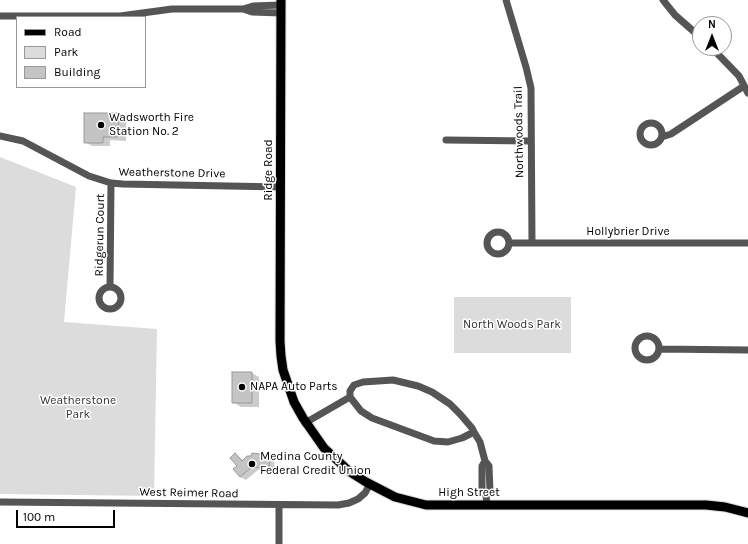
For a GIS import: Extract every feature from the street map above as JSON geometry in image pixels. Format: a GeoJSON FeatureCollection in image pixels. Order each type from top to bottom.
{"type":"FeatureCollection","features":[{"type":"Feature","properties":{"kind":"main road","name":"Ridge Road"},"geometry":{"type":"LineString","coordinates":[[280,341],[281,6]]}},
{"type":"Feature","properties":{"kind":"main road","name":"High Street"},"geometry":{"type":"LineString","coordinates":[[280,341],[285,376],[294,402],[305,423],[336,461],[350,472],[395,497],[419,504],[706,506],[725,507],[748,513]]}},
{"type":"Feature","properties":{"kind":"street","name":"Northwoods Trail"},"geometry":{"type":"LineString","coordinates":[[506,0],[531,88],[532,243]]}},
{"type":"Feature","properties":{"kind":"street"},"geometry":{"type":"LineString","coordinates":[[663,0],[675,15],[692,30]]}},
{"type":"Feature","properties":{"kind":"street"},"geometry":{"type":"LineString","coordinates":[[0,16],[120,16],[172,9],[243,9],[252,12],[281,6]]}},
{"type":"Feature","properties":{"kind":"street"},"geometry":{"type":"LineString","coordinates":[[720,56],[732,68],[748,93]]}},
{"type":"Feature","properties":{"kind":"street"},"geometry":{"type":"LineString","coordinates":[[662,137],[671,134],[744,86]]}},
{"type":"Feature","properties":{"kind":"street","name":"Weatherstone Drive"},"geometry":{"type":"LineString","coordinates":[[0,136],[23,141],[89,176],[111,183],[281,187]]}},
{"type":"Feature","properties":{"kind":"street"},"geometry":{"type":"LineString","coordinates":[[446,140],[531,141]]}},
{"type":"Feature","properties":{"kind":"street","name":"Ridgerun Court"},"geometry":{"type":"LineString","coordinates":[[110,286],[111,183]]}},
{"type":"Feature","properties":{"kind":"street","name":"Hollybrier Drive"},"geometry":{"type":"LineString","coordinates":[[509,243],[748,243]]}},
{"type":"Feature","properties":{"kind":"street"},"geometry":{"type":"LineString","coordinates":[[659,349],[748,350]]}},
{"type":"Feature","properties":{"kind":"street"},"geometry":{"type":"LineString","coordinates":[[474,432],[462,438],[448,442],[434,441],[372,418],[361,410],[350,397],[350,391],[354,385],[363,382],[393,380],[418,386],[432,392],[450,404],[474,432],[480,442],[485,461],[489,466],[490,492],[486,495],[487,505]]}},
{"type":"Feature","properties":{"kind":"street"},"geometry":{"type":"LineString","coordinates":[[305,423],[350,397]]}},
{"type":"Feature","properties":{"kind":"street","name":"West Reimer Road"},"geometry":{"type":"LineString","coordinates":[[0,502],[316,506],[349,503],[358,499],[370,484]]}},
{"type":"Feature","properties":{"kind":"street"},"geometry":{"type":"LineString","coordinates":[[279,505],[279,544]]}},
{"type":"Feature","properties":{"kind":"green space","name":"Weatherstone Park"},"geometry":{"type":"Polygon","coordinates":[[[0,157],[76,187],[64,322],[157,329],[154,496],[0,494],[0,157]]]}},
{"type":"Feature","properties":{"kind":"green space","name":"North Woods Park"},"geometry":{"type":"Polygon","coordinates":[[[454,297],[571,297],[571,353],[454,353],[454,297]]]}},
{"type":"Feature","properties":{"kind":"building","name":"Wadsworth Fire Station No. 2"},"geometry":{"type":"Polygon","coordinates":[[[84,113],[119,113],[118,137],[103,137],[103,143],[84,143],[84,113]]]}},
{"type":"Feature","properties":{"kind":"building","name":"NAPA Auto Parts"},"geometry":{"type":"Polygon","coordinates":[[[232,372],[252,372],[252,403],[232,403],[232,372]]]}},
{"type":"Feature","properties":{"kind":"building","name":"Medina County Federal Credit Union"},"geometry":{"type":"Polygon","coordinates":[[[235,453],[242,461],[247,456],[251,456],[252,453],[269,455],[269,468],[252,467],[240,477],[233,469],[237,466],[230,458],[235,453]]]}},
{"type":"Feature","properties":{"kind":"place","name":"Wadsworth Fire Station No. 2"},"geometry":{"type":"Point","coordinates":[101,125]}},
{"type":"Feature","properties":{"kind":"place","name":"NAPA Auto Parts"},"geometry":{"type":"Point","coordinates":[242,387]}},
{"type":"Feature","properties":{"kind":"place","name":"Medina County Federal Credit Union"},"geometry":{"type":"Point","coordinates":[252,464]}}]}
